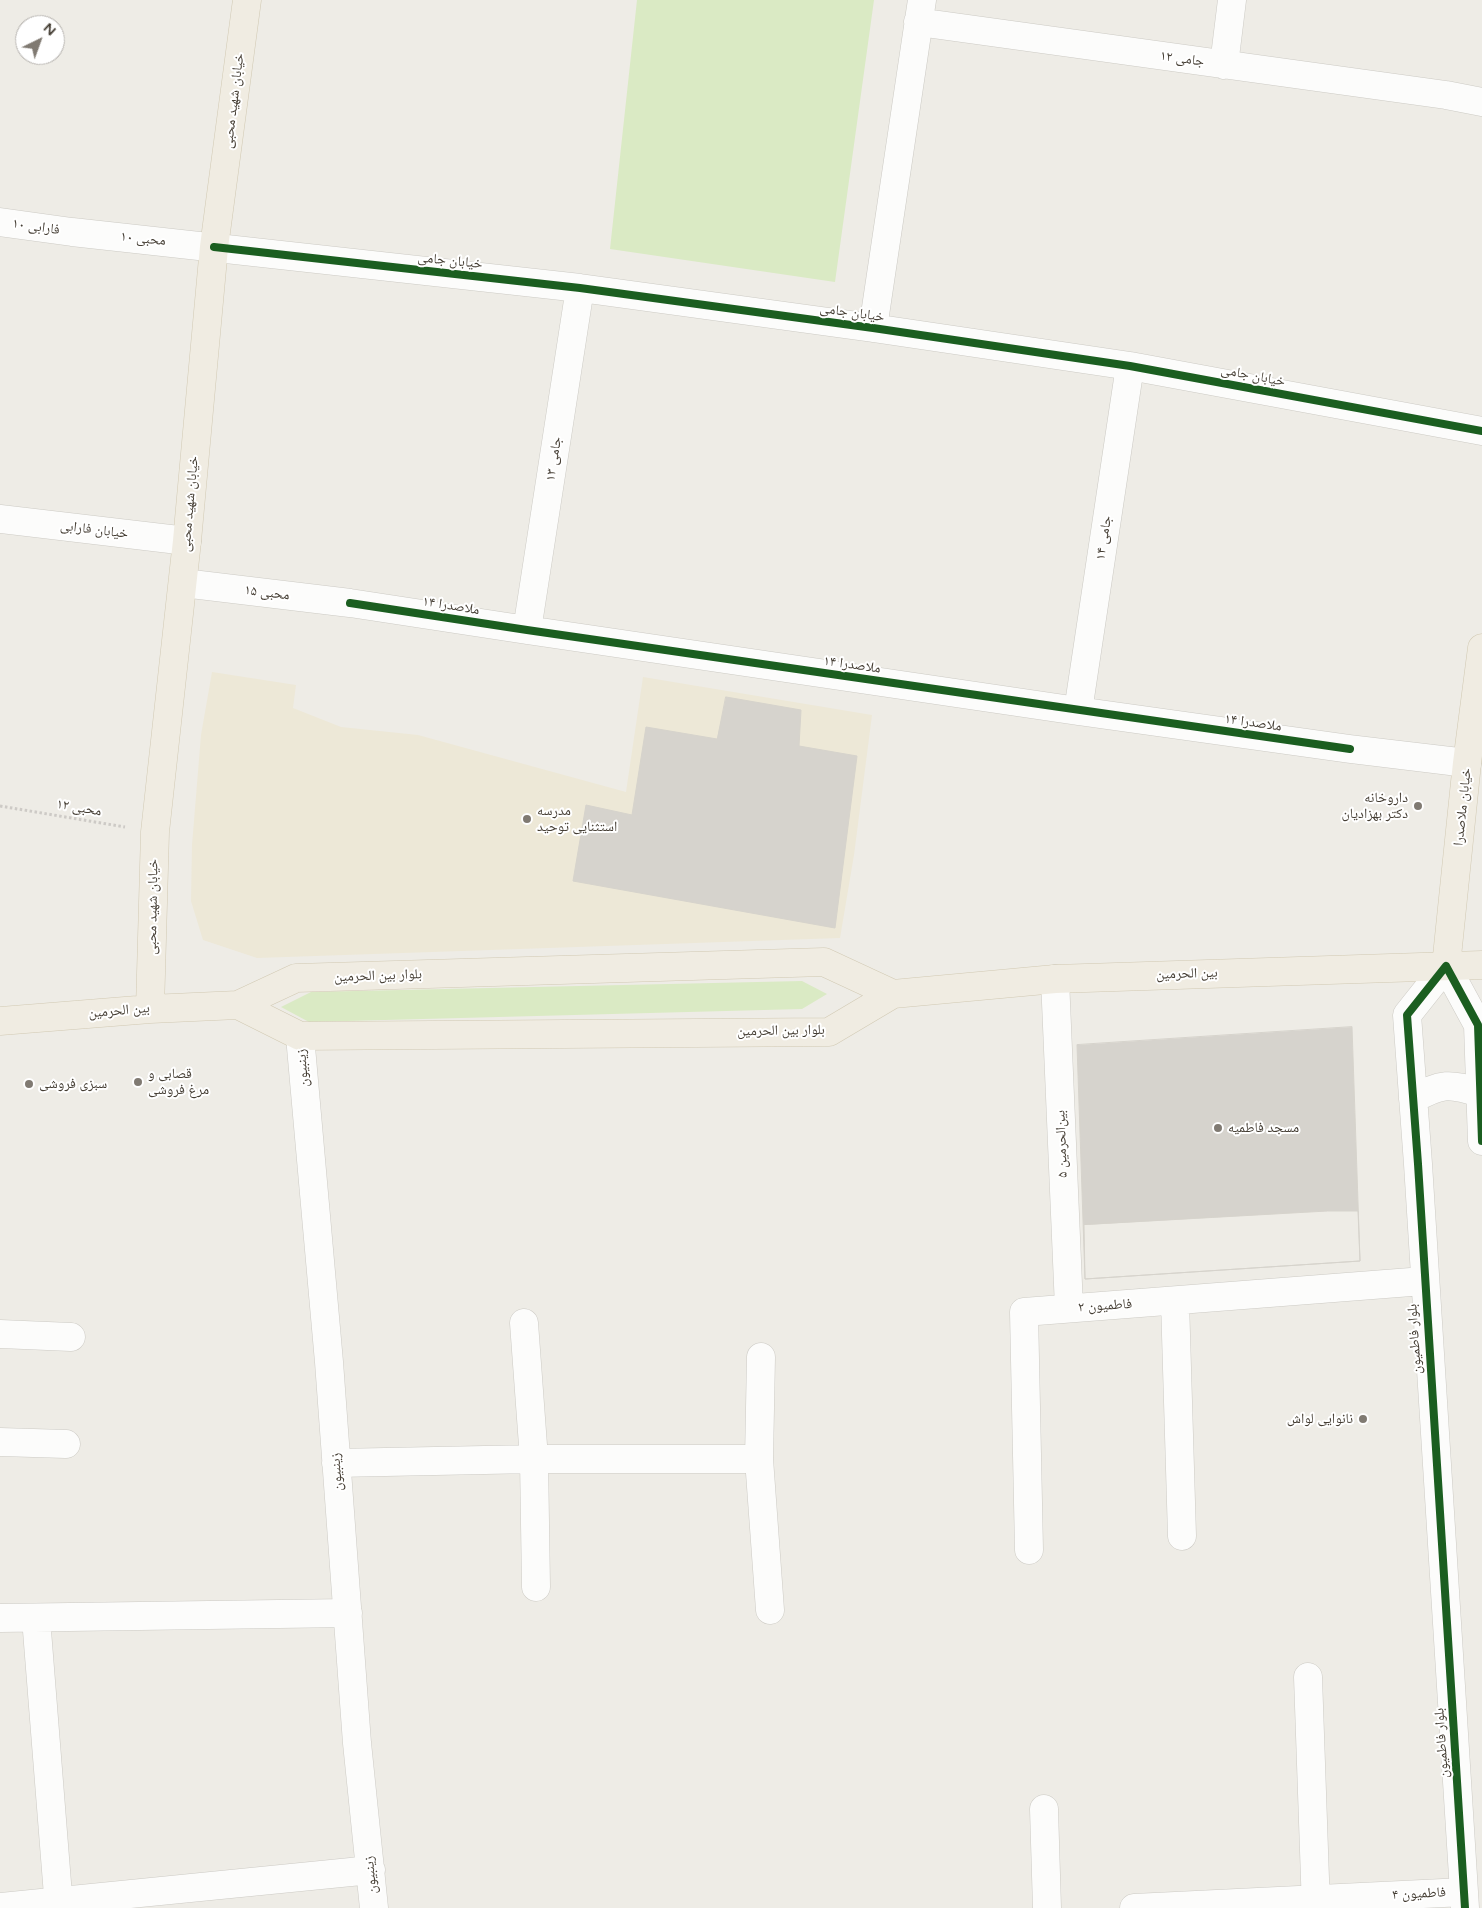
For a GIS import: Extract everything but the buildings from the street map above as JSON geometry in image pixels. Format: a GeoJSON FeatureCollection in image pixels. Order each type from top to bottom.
{"type":"FeatureCollection","features":[{"type":"Feature","properties":{"kind":"main road","name":"خیابان شهید محبی"},"geometry":{"type":"LineString","coordinates":[[150,1009],[155,832],[183,583],[214,247],[247,0]]}},
{"type":"Feature","properties":{"kind":"main road","name":"خیابان ملاصدرا"},"geometry":{"type":"LineString","coordinates":[[1446,966],[1467,763],[1482,648]]}},
{"type":"Feature","properties":{"kind":"main road","name":"بلوار بین الحرمین"},"geometry":{"type":"LineString","coordinates":[[238,1005],[296,978],[824,962],[893,994]]}},
{"type":"Feature","properties":{"kind":"main road","name":"بین الحرمین"},"geometry":{"type":"LineString","coordinates":[[893,994],[1055,979],[1482,965]]}},
{"type":"Feature","properties":{"kind":"main road","name":"بلوار بین الحرمین"},"geometry":{"type":"LineString","coordinates":[[238,1005],[300,1036],[829,1032],[893,994]]}},
{"type":"Feature","properties":{"kind":"main road","name":"بین الحرمین"},"geometry":{"type":"LineString","coordinates":[[0,1021],[150,1009],[238,1005]]}},
{"type":"Feature","properties":{"kind":"street"},"geometry":{"type":"LineString","coordinates":[[1224,65],[1232,0]]}},
{"type":"Feature","properties":{"kind":"street","name":"خیابان جامی"},"geometry":{"type":"LineString","coordinates":[[872,328],[920,11]]}},
{"type":"Feature","properties":{"kind":"street","name":"جامی ۱۲"},"geometry":{"type":"LineString","coordinates":[[920,11],[1224,65],[1446,95],[1482,102]]}},
{"type":"Feature","properties":{"kind":"street","name":"فارابی ۱۰"},"geometry":{"type":"LineString","coordinates":[[0,222],[72,232]]}},
{"type":"Feature","properties":{"kind":"street","name":"محبی ۱۰"},"geometry":{"type":"LineString","coordinates":[[72,232],[214,247]]}},
{"type":"Feature","properties":{"kind":"street","name":"خیابان جامی"},"geometry":{"type":"LineString","coordinates":[[214,247],[580,288],[872,328],[1130,366],[1482,431]]}},
{"type":"Feature","properties":{"kind":"street","name":"جامی ۱۳"},"geometry":{"type":"LineString","coordinates":[[527,630],[580,288]]}},
{"type":"Feature","properties":{"kind":"street","name":"جامی ۱۴"},"geometry":{"type":"LineString","coordinates":[[1078,711],[1130,366]]}},
{"type":"Feature","properties":{"kind":"street","name":"خیابان فارابی"},"geometry":{"type":"LineString","coordinates":[[0,519],[187,541]]}},
{"type":"Feature","properties":{"kind":"street","name":"محبی ۱۵"},"geometry":{"type":"LineString","coordinates":[[183,583],[350,603]]}},
{"type":"Feature","properties":{"kind":"street","name":"ملاصدرا ۱۴"},"geometry":{"type":"LineString","coordinates":[[350,603],[1078,711],[1350,749],[1467,763]]}},
{"type":"Feature","properties":{"kind":"street"},"geometry":{"type":"LineString","coordinates":[[1446,966],[1478,1025],[1482,1141]]}},
{"type":"Feature","properties":{"kind":"street","name":"بلوار فاطمیون"},"geometry":{"type":"LineString","coordinates":[[1446,966],[1407,1015],[1464,1900]]}},
{"type":"Feature","properties":{"kind":"street","name":"بین‌الحرمین ۵"},"geometry":{"type":"LineString","coordinates":[[1055,979],[1069,1308]]}},
{"type":"Feature","properties":{"kind":"street","name":"زینبیون"},"geometry":{"type":"LineString","coordinates":[[300,1036],[315,1199],[357,1743],[374,1908]]}},
{"type":"Feature","properties":{"kind":"street"},"geometry":{"type":"LineString","coordinates":[[1413,1099],[1434,1087],[1457,1086],[1480,1093]]}},
{"type":"Feature","properties":{"kind":"street","name":"فاطمیون ۲"},"geometry":{"type":"LineString","coordinates":[[1029,1550],[1024,1312],[1424,1281]]}},
{"type":"Feature","properties":{"kind":"street"},"geometry":{"type":"LineString","coordinates":[[1176,1301],[1182,1536]]}},
{"type":"Feature","properties":{"kind":"street"},"geometry":{"type":"LineString","coordinates":[[524,1323],[534,1459],[536,1587]]}},
{"type":"Feature","properties":{"kind":"street"},"geometry":{"type":"LineString","coordinates":[[0,1334],[71,1337]]}},
{"type":"Feature","properties":{"kind":"street"},"geometry":{"type":"LineString","coordinates":[[761,1357],[759,1459],[770,1610]]}},
{"type":"Feature","properties":{"kind":"street"},"geometry":{"type":"LineString","coordinates":[[0,1442],[66,1444]]}},
{"type":"Feature","properties":{"kind":"street"},"geometry":{"type":"LineString","coordinates":[[336,1463],[534,1459],[759,1459]]}},
{"type":"Feature","properties":{"kind":"street"},"geometry":{"type":"LineString","coordinates":[[0,1618],[348,1613]]}},
{"type":"Feature","properties":{"kind":"street"},"geometry":{"type":"LineString","coordinates":[[36,1618],[58,1905]]}},
{"type":"Feature","properties":{"kind":"street"},"geometry":{"type":"LineString","coordinates":[[1308,1676],[1316,1903]]}},
{"type":"Feature","properties":{"kind":"street"},"geometry":{"type":"LineString","coordinates":[[1044,1809],[1046,1908]]}},
{"type":"Feature","properties":{"kind":"street"},"geometry":{"type":"LineString","coordinates":[[0,1908],[58,1905],[370,1870]]}},
{"type":"Feature","properties":{"kind":"street","name":"فاطمیون ۴"},"geometry":{"type":"LineString","coordinates":[[1134,1908],[1464,1900]]}},
{"type":"Feature","properties":{"kind":"shaded area","name":"مدرسه استثنایی توحید"},"geometry":{"type":"Polygon","coordinates":[[[212,672],[296,685],[293,708],[341,727],[418,735],[626,792],[643,677],[872,715],[854,855],[840,938],[257,958],[203,940],[191,901],[192,845],[201,735],[212,672]]]}},
{"type":"Feature","properties":{"kind":"green space"},"geometry":{"type":"Polygon","coordinates":[[[637,0],[874,0],[835,282],[610,249],[637,0]]]}},
{"type":"Feature","properties":{"kind":"green space"},"geometry":{"type":"Polygon","coordinates":[[[802,981],[827,994],[802,1009],[309,1022],[281,1007],[311,992],[802,981]]]}},
{"type":"Feature","properties":{"kind":"cycle path"},"geometry":{"type":"LineString","coordinates":[[214,247],[580,288],[873,328],[1130,366],[1482,431]]}},
{"type":"Feature","properties":{"kind":"cycle path"},"geometry":{"type":"LineString","coordinates":[[350,603],[1350,749]]}},
{"type":"Feature","properties":{"kind":"cycle path"},"geometry":{"type":"LineString","coordinates":[[1465,1908],[1407,1015],[1446,966],[1478,1025],[1482,1141]]}},
{"type":"Feature","properties":{"kind":"place","name":"داروخانه دکتر بهزادیان"},"geometry":{"type":"Point","coordinates":[1418,806]}},
{"type":"Feature","properties":{"kind":"place","name":"مدرسه استثنایی توحید"},"geometry":{"type":"Point","coordinates":[527,819]}},
{"type":"Feature","properties":{"kind":"place","name":"قصابی و مرغ فروشی"},"geometry":{"type":"Point","coordinates":[138,1082]}},
{"type":"Feature","properties":{"kind":"place","name":"سبزی فروشی"},"geometry":{"type":"Point","coordinates":[29,1084]}},
{"type":"Feature","properties":{"kind":"place","name":"مسجد فاطمیه"},"geometry":{"type":"Point","coordinates":[1218,1128]}},
{"type":"Feature","properties":{"kind":"place","name":"نانوایی لواش"},"geometry":{"type":"Point","coordinates":[1363,1419]}}]}
